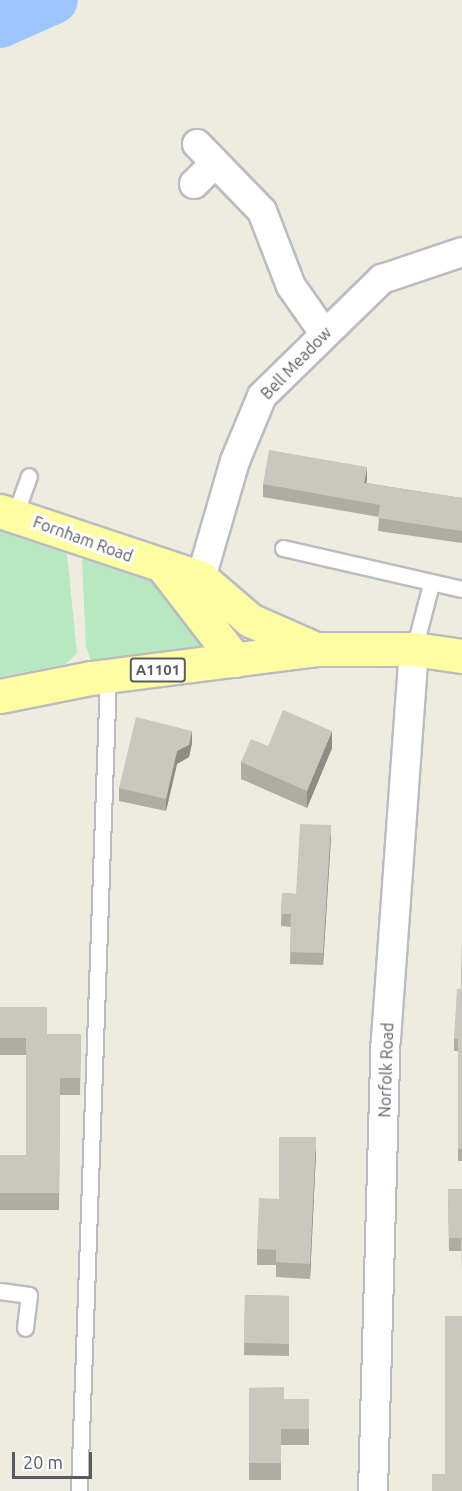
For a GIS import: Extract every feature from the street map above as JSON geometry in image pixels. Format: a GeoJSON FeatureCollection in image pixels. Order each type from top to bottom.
{"type":"FeatureCollection","features":[{"type":"Feature","properties":{"kind":"main road","name":"Fornham Road"},"geometry":{"type":"LineString","coordinates":[[8,513],[165,569],[201,578],[250,620],[316,649]]}},
{"type":"Feature","properties":{"kind":"main road"},"geometry":{"type":"LineString","coordinates":[[165,569],[235,660]]}},
{"type":"Feature","properties":{"kind":"main road","name":"Fornham Road"},"geometry":{"type":"LineString","coordinates":[[0,696],[108,676],[316,649],[414,649],[462,656]]}},
{"type":"Feature","properties":{"kind":"street"},"geometry":{"type":"LineString","coordinates":[[194,184],[206,153],[262,210],[291,286],[324,333]]}},
{"type":"Feature","properties":{"kind":"street","name":"Bell Meadow"},"geometry":{"type":"LineString","coordinates":[[201,578],[249,421],[262,396],[324,333],[382,279],[462,252]]}},
{"type":"Feature","properties":{"kind":"street","name":"Norfolk Road"},"geometry":{"type":"LineString","coordinates":[[373,1491],[386,1039],[414,649]]}},
{"type":"Feature","properties":{"kind":"lane"},"geometry":{"type":"LineString","coordinates":[[8,513],[29,476]]}},
{"type":"Feature","properties":{"kind":"lane"},"geometry":{"type":"LineString","coordinates":[[283,548],[431,584],[462,589]]}},
{"type":"Feature","properties":{"kind":"lane"},"geometry":{"type":"LineString","coordinates":[[414,649],[431,584]]}},
{"type":"Feature","properties":{"kind":"lane"},"geometry":{"type":"LineString","coordinates":[[79,1491],[108,676]]}},
{"type":"Feature","properties":{"kind":"lane"},"geometry":{"type":"LineString","coordinates":[[0,1291],[29,1295],[25,1328]]}},
{"type":"Feature","properties":{"kind":"green space"},"geometry":{"type":"Polygon","coordinates":[[[0,530],[67,554],[77,653],[66,664],[0,677],[0,530]]]}},
{"type":"Feature","properties":{"kind":"green space"},"geometry":{"type":"Polygon","coordinates":[[[94,556],[184,591],[219,644],[91,661],[86,646],[82,560],[94,556]]]}},
{"type":"Feature","properties":{"kind":"building"},"geometry":{"type":"Polygon","coordinates":[[[269,450],[367,467],[364,483],[462,498],[462,531],[378,518],[380,505],[263,484],[269,450]]]}},
{"type":"Feature","properties":{"kind":"building"},"geometry":{"type":"Polygon","coordinates":[[[283,710],[332,731],[307,791],[241,762],[251,739],[268,746],[283,710]]]}},
{"type":"Feature","properties":{"kind":"building"},"geometry":{"type":"Polygon","coordinates":[[[136,717],[192,731],[189,745],[177,751],[166,799],[119,788],[136,717]]]}},
{"type":"Feature","properties":{"kind":"building"},"geometry":{"type":"Polygon","coordinates":[[[300,824],[331,825],[323,953],[290,952],[291,914],[281,914],[282,893],[296,894],[300,824]]]}},
{"type":"Feature","properties":{"kind":"building"},"geometry":{"type":"Polygon","coordinates":[[[462,941],[462,1149],[458,1149],[458,1039],[454,1039],[457,989],[461,989],[462,941]]]}},
{"type":"Feature","properties":{"kind":"building"},"geometry":{"type":"Polygon","coordinates":[[[0,1007],[47,1007],[47,1034],[81,1034],[80,1078],[60,1078],[59,1193],[0,1193],[0,1155],[26,1155],[26,1038],[0,1038],[0,1007]]]}},
{"type":"Feature","properties":{"kind":"building"},"geometry":{"type":"Polygon","coordinates":[[[279,1137],[316,1137],[310,1264],[276,1262],[276,1250],[257,1249],[259,1198],[279,1199],[279,1137]]]}},
{"type":"Feature","properties":{"kind":"building"},"geometry":{"type":"Polygon","coordinates":[[[448,1189],[462,1189],[462,1273],[461,1238],[449,1238],[448,1189]]]}},
{"type":"Feature","properties":{"kind":"building"},"geometry":{"type":"Polygon","coordinates":[[[245,1295],[289,1296],[289,1344],[244,1343],[245,1295]]]}},
{"type":"Feature","properties":{"kind":"building"},"geometry":{"type":"Polygon","coordinates":[[[445,1316],[462,1316],[462,1491],[432,1491],[432,1474],[445,1474],[445,1316]]]}},
{"type":"Feature","properties":{"kind":"building"},"geometry":{"type":"Polygon","coordinates":[[[284,1387],[284,1399],[309,1399],[309,1429],[281,1429],[281,1463],[249,1463],[249,1388],[284,1387]]]}},
{"type":"Feature","properties":{"kind":"waterway"},"geometry":{"type":"LineString","coordinates":[[0,24],[54,0]]}}]}
